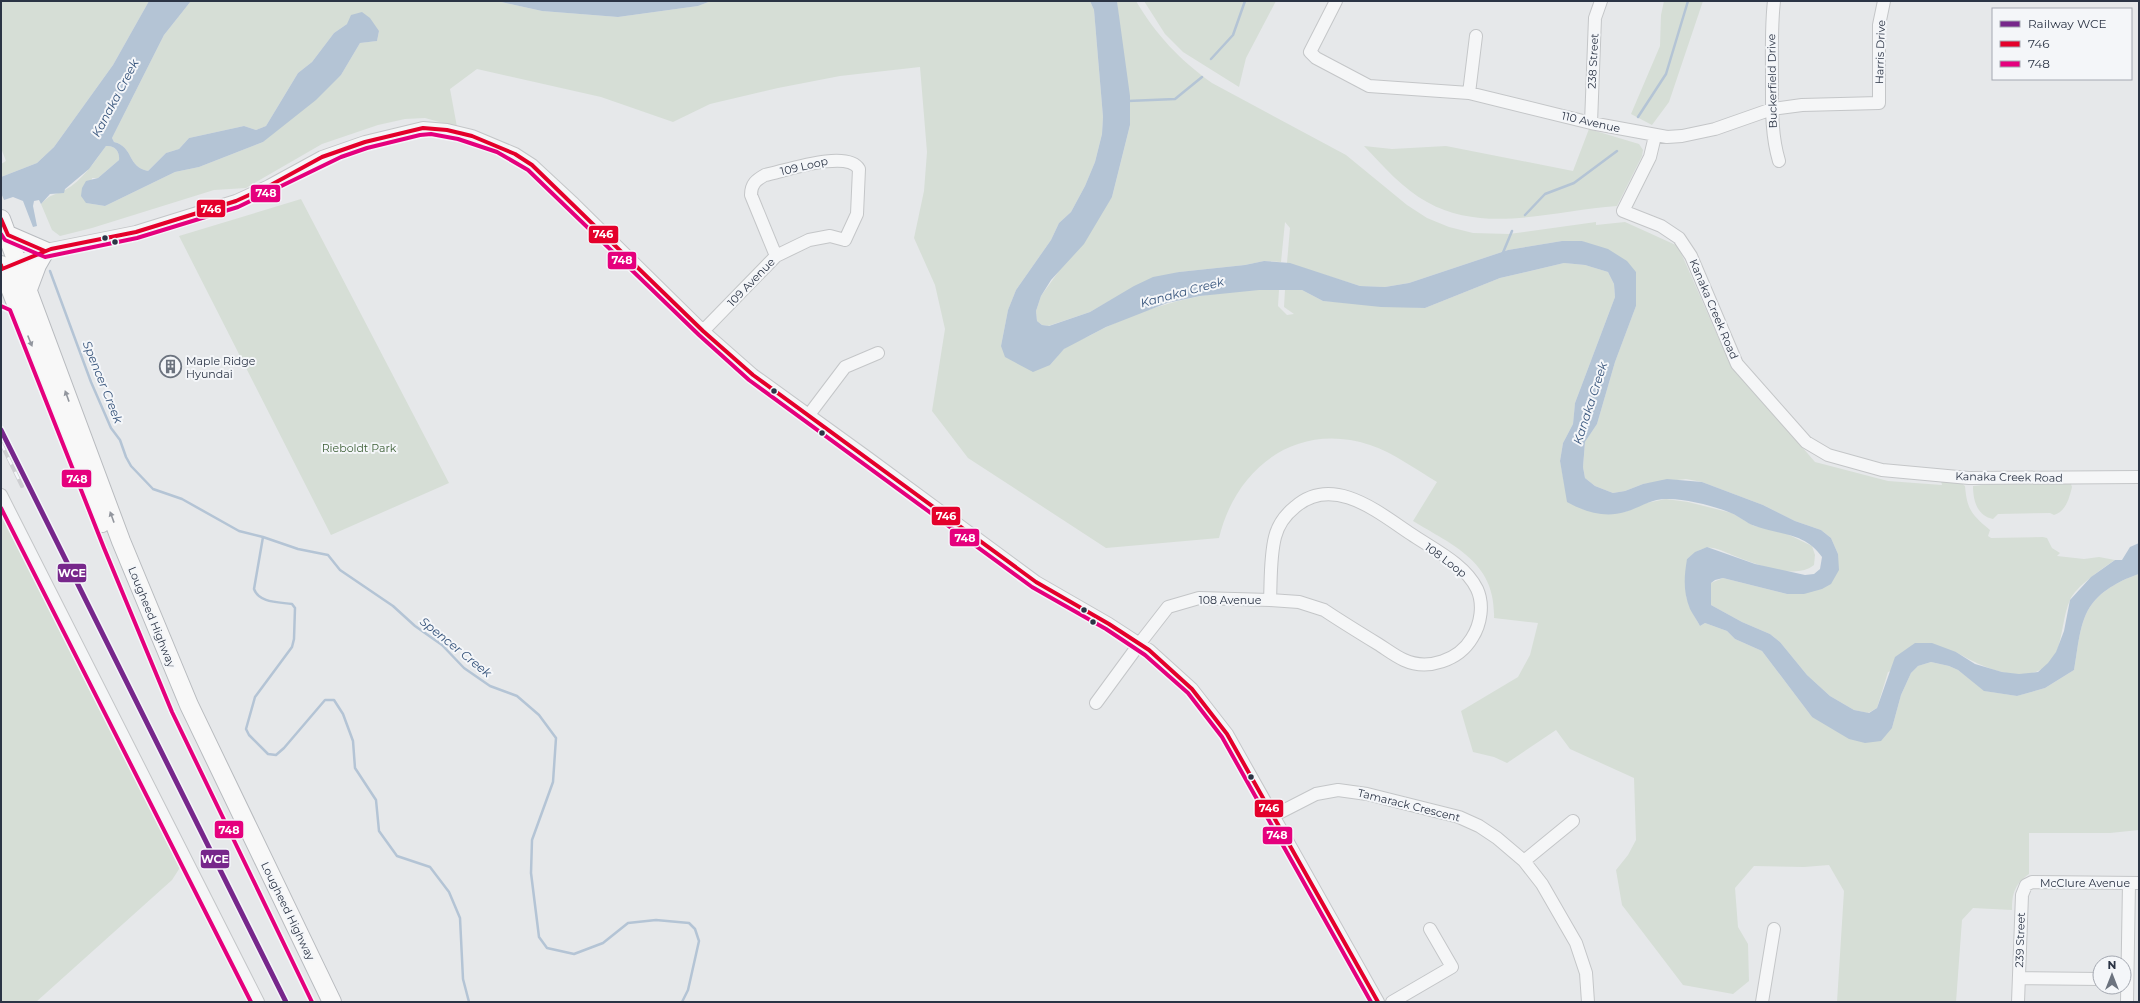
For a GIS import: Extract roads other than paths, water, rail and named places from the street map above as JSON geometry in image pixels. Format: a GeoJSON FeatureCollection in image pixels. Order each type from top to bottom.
{"type":"FeatureCollection","features":[{"type":"Feature","properties":{"kind":"highway"},"geometry":{"type":"LineString","coordinates":[[4,227],[45,251],[37,265],[28,289]]}},
{"type":"Feature","properties":{"kind":"highway","name":"Lougheed Highway"},"geometry":{"type":"LineString","coordinates":[[4,227],[8,302],[178,710],[319,1002]]}},
{"type":"Feature","properties":{"kind":"highway","name":"Lougheed Highway"},"geometry":{"type":"LineString","coordinates":[[6,266],[28,289],[121,541],[189,705],[332,1002]]}},
{"type":"Feature","properties":{"kind":"street","name":"110 Avenue"},"geometry":{"type":"LineString","coordinates":[[1336,1],[1310,52],[1316,58],[1369,86],[1469,93],[1591,123],[1655,136],[1682,136],[1698,133],[1772,109],[1802,105],[1878,103]]}},
{"type":"Feature","properties":{"kind":"street","name":"238 Street"},"geometry":{"type":"LineString","coordinates":[[1591,123],[1596,18],[1601,1]]}},
{"type":"Feature","properties":{"kind":"street","name":"Buckerfield Drive"},"geometry":{"type":"LineString","coordinates":[[1774,1],[1772,24],[1773,142],[1779,161]]}},
{"type":"Feature","properties":{"kind":"street","name":"Harris Drive"},"geometry":{"type":"LineString","coordinates":[[1878,103],[1879,25],[1884,1]]}},
{"type":"Feature","properties":{"kind":"street"},"geometry":{"type":"LineString","coordinates":[[1469,93],[1476,36]]}},
{"type":"Feature","properties":{"kind":"street"},"geometry":{"type":"LineString","coordinates":[[6,266],[45,251],[136,232],[189,216],[252,194],[322,157],[408,131],[431,128],[472,136],[515,154],[532,165],[574,204],[703,331],[753,375],[808,416],[905,484],[1036,582],[1140,643],[1181,678],[1212,714],[1231,741],[1378,1002]]}},
{"type":"Feature","properties":{"kind":"street","name":"Kanaka Creek Road"},"geometry":{"type":"LineString","coordinates":[[1655,136],[1650,157],[1623,211],[1661,226],[1679,238],[1691,256],[1737,364],[1806,442],[1828,455],[1882,470],[1968,478],[2139,477]]}},
{"type":"Feature","properties":{"kind":"street","name":"109 Loop"},"geometry":{"type":"LineString","coordinates":[[776,256],[751,195],[751,188],[755,180],[765,175],[837,159],[851,161],[859,168],[857,214],[847,243]]}},
{"type":"Feature","properties":{"kind":"street","name":"109 Avenue"},"geometry":{"type":"LineString","coordinates":[[703,331],[776,256],[808,240],[830,236],[847,243]]}},
{"type":"Feature","properties":{"kind":"street"},"geometry":{"type":"LineString","coordinates":[[808,416],[845,367],[878,353]]}},
{"type":"Feature","properties":{"kind":"street"},"geometry":{"type":"LineString","coordinates":[[1,495],[258,1002]]}},
{"type":"Feature","properties":{"kind":"street","name":"108 Loop"},"geometry":{"type":"LineString","coordinates":[[1321,495],[1340,495],[1364,503],[1463,569],[1478,590],[1481,610],[1476,630],[1465,648],[1450,658],[1424,664],[1404,660],[1324,610],[1312,605],[1270,600],[1273,546],[1280,523],[1303,501],[1321,495]]}},
{"type":"Feature","properties":{"kind":"street","name":"108 Avenue"},"geometry":{"type":"LineString","coordinates":[[1096,704],[1168,606],[1199,598],[1270,600]]}},
{"type":"Feature","properties":{"kind":"street","name":"Tamarack Crescent"},"geometry":{"type":"LineString","coordinates":[[1272,816],[1327,791],[1352,791],[1464,819],[1497,838],[1524,861],[1542,884],[1576,943],[1586,973],[1588,1002]]}},
{"type":"Feature","properties":{"kind":"street"},"geometry":{"type":"LineString","coordinates":[[1524,861],[1573,821]]}},
{"type":"Feature","properties":{"kind":"street","name":"McClure Avenue"},"geometry":{"type":"LineString","coordinates":[[2032,882],[2134,883]]}},
{"type":"Feature","properties":{"kind":"street","name":"239 Street"},"geometry":{"type":"LineString","coordinates":[[2018,1002],[2022,895],[2026,885],[2032,882]]}},
{"type":"Feature","properties":{"kind":"street"},"geometry":{"type":"LineString","coordinates":[[2128,955],[2134,883]]}},
{"type":"Feature","properties":{"kind":"street"},"geometry":{"type":"LineString","coordinates":[[1392,1002],[1452,967],[1430,928]]}},
{"type":"Feature","properties":{"kind":"street"},"geometry":{"type":"LineString","coordinates":[[1762,1002],[1774,929]]}},
{"type":"Feature","properties":{"kind":"street"},"geometry":{"type":"LineString","coordinates":[[2019,978],[2092,979]]}},
{"type":"Feature","properties":{"kind":"water","name":"Kanaka Creek"},"geometry":{"type":"Polygon","coordinates":[[[149,1],[191,1],[164,35],[112,138],[114,142],[125,148],[133,161],[141,169],[148,171],[166,153],[179,149],[189,138],[244,126],[256,130],[266,126],[298,73],[312,62],[334,33],[347,24],[351,15],[362,12],[370,18],[379,31],[377,41],[360,43],[341,75],[316,100],[263,142],[199,167],[175,172],[105,206],[86,203],[81,196],[82,188],[86,181],[98,178],[119,160],[119,154],[116,150],[112,147],[106,146],[89,169],[65,189],[64,193],[50,194],[41,204],[39,200],[34,201],[33,206],[37,226],[33,227],[23,201],[13,197],[4,200],[1,193],[1,177],[37,163],[54,147],[113,65],[149,1]]]}},
{"type":"Feature","properties":{"kind":"water"},"geometry":{"type":"Polygon","coordinates":[[[497,1],[711,1],[698,6],[618,17],[542,11],[497,1]]]}},
{"type":"Feature","properties":{"kind":"water","name":"Kanaka Creek"},"geometry":{"type":"Polygon","coordinates":[[[1090,1],[1117,1],[1130,96],[1130,125],[1112,197],[1084,244],[1051,280],[1041,296],[1036,311],[1037,321],[1042,325],[1049,326],[1090,312],[1134,286],[1153,277],[1179,272],[1245,265],[1264,261],[1290,263],[1360,286],[1385,287],[1409,283],[1508,250],[1562,241],[1582,241],[1608,249],[1627,261],[1636,272],[1636,306],[1615,362],[1597,424],[1585,442],[1583,467],[1585,478],[1595,486],[1613,493],[1667,479],[1702,482],[1763,505],[1795,521],[1821,530],[1831,538],[1838,554],[1839,570],[1831,584],[1822,589],[1804,594],[1787,594],[1723,578],[1715,580],[1711,583],[1711,605],[1742,622],[1770,634],[1780,642],[1807,675],[1830,696],[1854,710],[1869,713],[1877,708],[1895,657],[1915,643],[1932,643],[1956,652],[1975,664],[2002,672],[2019,674],[2038,672],[2048,663],[2056,652],[2064,631],[2070,600],[2091,577],[2115,560],[2122,560],[2130,547],[2139,543],[2139,574],[2113,586],[2096,599],[2084,619],[2074,670],[2045,688],[2017,696],[1984,691],[1958,670],[1949,666],[1931,662],[1918,666],[1911,673],[1901,695],[1892,728],[1881,741],[1865,743],[1849,739],[1812,717],[1762,651],[1735,639],[1727,631],[1705,623],[1700,626],[1690,609],[1686,597],[1685,578],[1687,559],[1695,552],[1707,547],[1755,564],[1805,575],[1814,574],[1820,569],[1822,557],[1808,543],[1791,536],[1755,526],[1724,510],[1690,501],[1661,499],[1618,514],[1595,513],[1581,509],[1567,502],[1560,461],[1563,443],[1573,424],[1575,403],[1615,297],[1614,284],[1608,272],[1585,265],[1564,263],[1500,278],[1425,308],[1381,307],[1323,301],[1302,290],[1259,290],[1200,296],[1167,303],[1106,327],[1064,349],[1050,365],[1033,372],[1005,357],[1001,346],[1008,310],[1016,290],[1051,240],[1059,223],[1071,212],[1085,186],[1095,162],[1102,134],[1103,117],[1094,10],[1090,1]]]}},
{"type":"Feature","properties":{"kind":"waterway"},"geometry":{"type":"LineString","coordinates":[[1211,59],[1233,35],[1245,1]]}},
{"type":"Feature","properties":{"kind":"waterway"},"geometry":{"type":"LineString","coordinates":[[1638,117],[1666,74],[1688,1]]}},
{"type":"Feature","properties":{"kind":"waterway"},"geometry":{"type":"LineString","coordinates":[[1128,101],[1175,99],[1202,77]]}},
{"type":"Feature","properties":{"kind":"waterway"},"geometry":{"type":"LineString","coordinates":[[1525,215],[1545,194],[1574,183],[1617,151]]}},
{"type":"Feature","properties":{"kind":"waterway"},"geometry":{"type":"LineString","coordinates":[[1502,255],[1512,231]]}},
{"type":"Feature","properties":{"kind":"waterway","name":"Spencer Creek"},"geometry":{"type":"LineString","coordinates":[[50,271],[91,382],[111,428],[120,440],[131,466],[153,489],[182,499],[239,531],[263,537],[298,549],[328,555],[340,570],[393,606],[415,626],[442,645],[464,668],[490,686],[517,696],[539,715],[556,738],[553,782],[532,840],[531,873],[539,937],[547,948],[574,954],[603,943],[628,923],[656,920],[689,923],[695,929],[699,941],[688,990],[682,1002]]}},
{"type":"Feature","properties":{"kind":"waterway"},"geometry":{"type":"LineString","coordinates":[[263,537],[254,589],[256,594],[270,601],[292,604],[295,608],[294,639],[292,647],[255,697],[246,729],[249,735],[268,754],[276,755],[284,748],[325,700],[334,700],[343,714],[353,741],[355,768],[376,800],[379,831],[397,856],[430,867],[449,892],[460,918],[463,979],[469,1002]]}},
{"type":"Feature","properties":{"kind":"railway"},"geometry":{"type":"LineString","coordinates":[[1,443],[22,486]]}},
{"type":"Feature","properties":{"kind":"rail line","name":"WCE"},"geometry":{"type":"LineString","coordinates":[[1,430],[286,1002]]}},
{"type":"Feature","properties":{"kind":"place","name":"Maple Ridge Hyundai"},"geometry":{"type":"Point","coordinates":[170,367]}},
{"type":"Feature","properties":{"kind":"park label","name":"Rieboldt Park"},"geometry":{"type":"Point","coordinates":[359,448]}}]}
